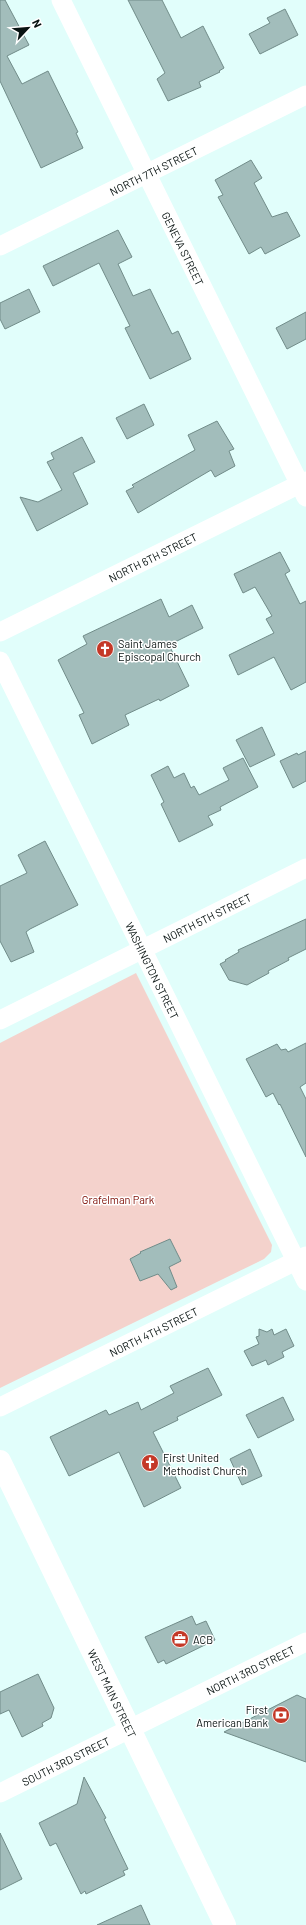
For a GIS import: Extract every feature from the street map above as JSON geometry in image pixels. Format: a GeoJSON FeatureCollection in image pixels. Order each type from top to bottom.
{"type":"FeatureCollection","features":[{"type":"Feature","properties":{"kind":"main road","name":"WEST MAIN STREET"},"geometry":{"type":"LineString","coordinates":[[0,1461],[225,1925]]}},
{"type":"Feature","properties":{"kind":"street","name":"GENEVA STREET"},"geometry":{"type":"LineString","coordinates":[[61,0],[304,487]]}},
{"type":"Feature","properties":{"kind":"street","name":"NORTH 7TH STREET"},"geometry":{"type":"LineString","coordinates":[[0,246],[306,95]]}},
{"type":"Feature","properties":{"kind":"street","name":"NORTH 6TH STREET"},"geometry":{"type":"LineString","coordinates":[[0,632],[304,487]]}},
{"type":"Feature","properties":{"kind":"street","name":"WASHINGTON STREET"},"geometry":{"type":"LineString","coordinates":[[0,660],[143,949],[301,1258],[306,1281]]}},
{"type":"Feature","properties":{"kind":"street","name":"NORTH 5TH STREET"},"geometry":{"type":"LineString","coordinates":[[0,1020],[306,868]]}},
{"type":"Feature","properties":{"kind":"street","name":"NORTH 4TH STREET"},"geometry":{"type":"LineString","coordinates":[[0,1407],[301,1258]]}},
{"type":"Feature","properties":{"kind":"street","name":"NORTH 3RD STREET"},"geometry":{"type":"LineString","coordinates":[[130,1728],[306,1642]]}},
{"type":"Feature","properties":{"kind":"street","name":"SOUTH 3RD STREET"},"geometry":{"type":"LineString","coordinates":[[0,1793],[130,1728]]}},
{"type":"Feature","properties":{"kind":"green space","name":"Grafelman Park"},"geometry":{"type":"Polygon","coordinates":[[[136,973],[272,1245],[271,1252],[264,1259],[0,1388],[0,1043],[136,973]]]}},
{"type":"Feature","properties":{"kind":"building"},"geometry":{"type":"Polygon","coordinates":[[[0,0],[5,0],[29,45],[7,56],[22,84],[48,71],[78,132],[76,133],[83,148],[41,168],[0,81],[0,0]]]}},
{"type":"Feature","properties":{"kind":"building"},"geometry":{"type":"Polygon","coordinates":[[[128,0],[162,0],[181,38],[203,26],[224,68],[219,71],[220,72],[199,82],[201,87],[168,101],[157,79],[165,73],[128,0]]]}},
{"type":"Feature","properties":{"kind":"building"},"geometry":{"type":"Polygon","coordinates":[[[285,9],[298,35],[260,54],[249,34],[270,23],[267,18],[285,9]]]}},
{"type":"Feature","properties":{"kind":"building"},"geometry":{"type":"Polygon","coordinates":[[[251,160],[262,178],[254,183],[272,217],[287,212],[300,236],[265,254],[261,247],[249,254],[218,197],[223,195],[215,180],[251,160]]]}},
{"type":"Feature","properties":{"kind":"building"},"geometry":{"type":"Polygon","coordinates":[[[118,230],[132,257],[118,264],[133,296],[150,289],[172,334],[178,331],[191,359],[150,379],[125,328],[130,326],[99,263],[53,286],[43,266],[118,230]]]}},
{"type":"Feature","properties":{"kind":"building"},"geometry":{"type":"Polygon","coordinates":[[[29,289],[40,312],[5,329],[0,319],[0,303],[29,289]]]}},
{"type":"Feature","properties":{"kind":"building"},"geometry":{"type":"Polygon","coordinates":[[[306,312],[306,339],[287,349],[276,328],[306,312]]]}},
{"type":"Feature","properties":{"kind":"building"},"geometry":{"type":"Polygon","coordinates":[[[144,404],[154,425],[127,439],[116,418],[144,404]]]}},
{"type":"Feature","properties":{"kind":"building"},"geometry":{"type":"Polygon","coordinates":[[[217,421],[234,449],[229,451],[235,466],[215,477],[211,470],[138,513],[126,491],[134,487],[132,485],[195,450],[188,435],[217,421]]]}},
{"type":"Feature","properties":{"kind":"building"},"geometry":{"type":"Polygon","coordinates":[[[82,437],[95,462],[73,473],[88,504],[37,531],[20,497],[38,502],[62,490],[47,462],[54,459],[51,453],[82,437]]]}},
{"type":"Feature","properties":{"kind":"building"},"geometry":{"type":"Polygon","coordinates":[[[280,552],[290,571],[285,574],[300,604],[306,601],[306,682],[291,690],[274,657],[238,675],[229,655],[274,633],[266,619],[272,616],[255,587],[243,593],[234,574],[280,552]]]}},
{"type":"Feature","properties":{"kind":"building"},"geometry":{"type":"Polygon","coordinates":[[[161,599],[169,617],[192,605],[203,628],[169,645],[189,686],[160,701],[159,699],[125,715],[129,725],[92,744],[79,715],[84,713],[58,660],[87,644],[83,636],[161,599]]]}},
{"type":"Feature","properties":{"kind":"building"},"geometry":{"type":"Polygon","coordinates":[[[262,727],[275,755],[250,767],[236,740],[262,727]]]}},
{"type":"Feature","properties":{"kind":"building"},"geometry":{"type":"Polygon","coordinates":[[[306,751],[306,781],[293,788],[280,761],[297,753],[298,755],[306,751]]]}},
{"type":"Feature","properties":{"kind":"building"},"geometry":{"type":"Polygon","coordinates":[[[243,758],[258,787],[220,807],[221,810],[208,816],[213,825],[179,842],[161,804],[164,802],[151,775],[168,766],[174,778],[184,773],[191,788],[194,786],[199,795],[229,780],[223,768],[243,758]]]}},
{"type":"Feature","properties":{"kind":"building"},"geometry":{"type":"Polygon","coordinates":[[[45,841],[78,905],[26,932],[34,952],[11,962],[0,941],[0,886],[27,873],[18,855],[45,841]]]}},
{"type":"Feature","properties":{"kind":"building"},"geometry":{"type":"Polygon","coordinates":[[[306,919],[306,949],[288,958],[289,960],[268,971],[269,973],[247,985],[229,980],[220,964],[226,961],[225,960],[239,952],[238,950],[306,919]]]}},
{"type":"Feature","properties":{"kind":"building"},"geometry":{"type":"Polygon","coordinates":[[[306,1043],[306,1083],[300,1087],[306,1099],[306,1157],[280,1104],[279,1105],[273,1093],[266,1097],[246,1059],[277,1044],[281,1050],[286,1049],[288,1052],[306,1043]]]}},
{"type":"Feature","properties":{"kind":"building"},"geometry":{"type":"Polygon","coordinates":[[[170,1239],[181,1261],[169,1267],[177,1287],[171,1290],[158,1274],[140,1281],[130,1259],[141,1253],[140,1252],[170,1239]]]}},
{"type":"Feature","properties":{"kind":"building"},"geometry":{"type":"Polygon","coordinates":[[[259,1329],[267,1332],[272,1329],[274,1335],[286,1329],[294,1346],[282,1352],[284,1357],[268,1365],[266,1360],[252,1366],[244,1351],[259,1344],[256,1337],[259,1336],[259,1329]]]}},
{"type":"Feature","properties":{"kind":"building","name":"First United Methodist Church"},"geometry":{"type":"Polygon","coordinates":[[[208,1368],[222,1395],[177,1417],[178,1420],[153,1432],[181,1488],[144,1507],[119,1452],[69,1476],[50,1437],[106,1410],[109,1415],[138,1402],[141,1410],[174,1393],[170,1386],[208,1368]]]}},
{"type":"Feature","properties":{"kind":"building"},"geometry":{"type":"Polygon","coordinates":[[[283,1397],[294,1420],[258,1438],[246,1415],[283,1397]]]}},
{"type":"Feature","properties":{"kind":"building"},"geometry":{"type":"Polygon","coordinates":[[[250,1449],[262,1476],[242,1485],[230,1459],[250,1449]]]}},
{"type":"Feature","properties":{"kind":"building","name":"ACB"},"geometry":{"type":"Polygon","coordinates":[[[192,1616],[196,1625],[206,1621],[215,1640],[166,1664],[164,1660],[158,1663],[145,1637],[192,1616]]]}},
{"type":"Feature","properties":{"kind":"building"},"geometry":{"type":"Polygon","coordinates":[[[38,1674],[54,1708],[51,1718],[42,1723],[43,1726],[22,1737],[9,1710],[0,1714],[0,1692],[38,1674]]]}},
{"type":"Feature","properties":{"kind":"building","name":"First American Bank"},"geometry":{"type":"Polygon","coordinates":[[[297,1695],[306,1699],[306,1762],[224,1732],[297,1695]]]}},
{"type":"Feature","properties":{"kind":"building"},"geometry":{"type":"Polygon","coordinates":[[[84,1777],[106,1818],[104,1819],[128,1869],[123,1871],[125,1875],[86,1894],[85,1891],[81,1894],[56,1843],[50,1846],[39,1823],[77,1804],[84,1777]]]}},
{"type":"Feature","properties":{"kind":"building"},"geometry":{"type":"Polygon","coordinates":[[[0,1833],[22,1879],[0,1890],[0,1833]]]}},
{"type":"Feature","properties":{"kind":"building"},"geometry":{"type":"Polygon","coordinates":[[[141,1905],[150,1925],[97,1925],[141,1905]]]}},
{"type":"Feature","properties":{"kind":"place","name":"Saint James Episcopal Church"},"geometry":{"type":"Point","coordinates":[105,649]}},
{"type":"Feature","properties":{"kind":"place","name":"First United Methodist Church"},"geometry":{"type":"Point","coordinates":[150,1463]}},
{"type":"Feature","properties":{"kind":"place","name":"ACB"},"geometry":{"type":"Point","coordinates":[180,1639]}},
{"type":"Feature","properties":{"kind":"place","name":"First American Bank"},"geometry":{"type":"Point","coordinates":[281,1715]}}]}
